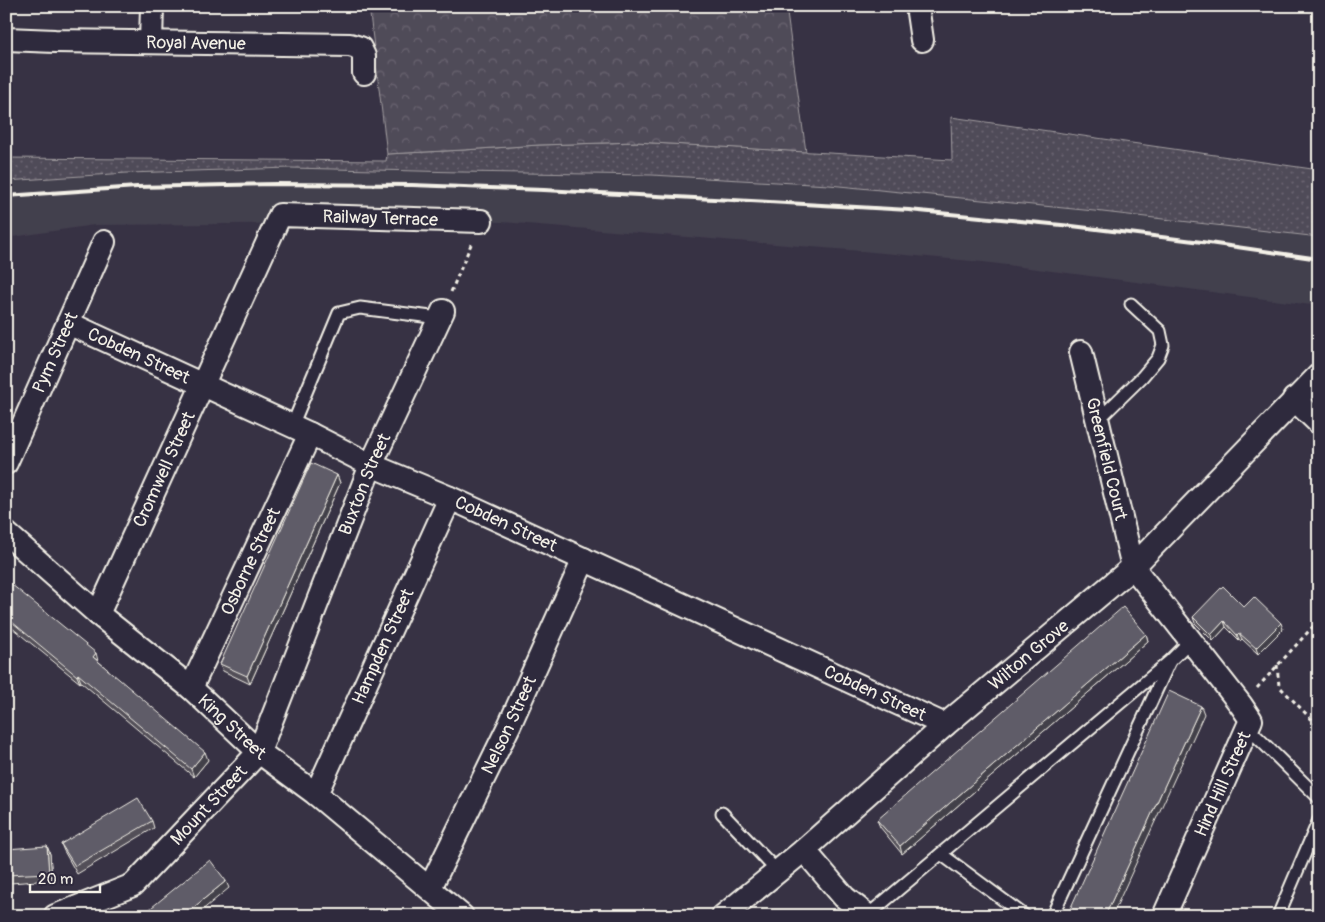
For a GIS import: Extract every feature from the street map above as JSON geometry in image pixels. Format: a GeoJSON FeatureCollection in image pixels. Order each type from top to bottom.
{"type":"FeatureCollection","features":[{"type":"Feature","properties":{"kind":"street"},"geometry":{"type":"LineString","coordinates":[[151,42],[152,6]]}},
{"type":"Feature","properties":{"kind":"street"},"geometry":{"type":"LineString","coordinates":[[917,6],[922,40]]}},
{"type":"Feature","properties":{"kind":"street","name":"Royal Avenue"},"geometry":{"type":"LineString","coordinates":[[6,39],[350,45],[360,48],[364,56],[364,73]]}},
{"type":"Feature","properties":{"kind":"street","name":"Railway Terrace"},"geometry":{"type":"LineString","coordinates":[[280,215],[480,221]]}},
{"type":"Feature","properties":{"kind":"street","name":"Cromwell Street"},"geometry":{"type":"LineString","coordinates":[[98,614],[280,215]]}},
{"type":"Feature","properties":{"kind":"street","name":"Pym Street"},"geometry":{"type":"LineString","coordinates":[[6,462],[104,242]]}},
{"type":"Feature","properties":{"kind":"street","name":"Buxton Street"},"geometry":{"type":"LineString","coordinates":[[259,752],[371,465],[441,314]]}},
{"type":"Feature","properties":{"kind":"street","name":"Cobden Street"},"geometry":{"type":"LineString","coordinates":[[68,323],[301,430],[371,465],[450,498],[945,725]]}},
{"type":"Feature","properties":{"kind":"street","name":"Greenfield Court"},"geometry":{"type":"LineString","coordinates":[[1081,352],[1133,566]]}},
{"type":"Feature","properties":{"kind":"street","name":"Wilton Grove"},"geometry":{"type":"LineString","coordinates":[[722,916],[804,850],[945,725],[1133,566],[1319,375]]}},
{"type":"Feature","properties":{"kind":"street"},"geometry":{"type":"LineString","coordinates":[[1294,399],[1319,423]]}},
{"type":"Feature","properties":{"kind":"street","name":"Osborne Street"},"geometry":{"type":"LineString","coordinates":[[192,688],[301,430]]}},
{"type":"Feature","properties":{"kind":"street","name":"Hampden Street"},"geometry":{"type":"LineString","coordinates":[[316,794],[450,498]]}},
{"type":"Feature","properties":{"kind":"street","name":"King Street"},"geometry":{"type":"LineString","coordinates":[[6,533],[98,614],[192,688],[259,752],[316,794],[462,916]]}},
{"type":"Feature","properties":{"kind":"street","name":"Nelson Street"},"geometry":{"type":"LineString","coordinates":[[430,888],[508,726],[584,559]]}},
{"type":"Feature","properties":{"kind":"street","name":"Hind Hill Street"},"geometry":{"type":"LineString","coordinates":[[1133,566],[1252,720],[1164,916]]}},
{"type":"Feature","properties":{"kind":"street","name":"Mount Street"},"geometry":{"type":"LineString","coordinates":[[55,916],[132,885],[259,752]]}},
{"type":"Feature","properties":{"kind":"street"},"geometry":{"type":"LineString","coordinates":[[804,850],[844,897],[868,916]]}},
{"type":"Feature","properties":{"kind":"lane"},"geometry":{"type":"LineString","coordinates":[[1098,420],[1142,377],[1158,358],[1164,345],[1160,331],[1131,304]]}},
{"type":"Feature","properties":{"kind":"lane"},"geometry":{"type":"LineString","coordinates":[[301,430],[339,313],[360,308],[441,314]]}},
{"type":"Feature","properties":{"kind":"lane"},"geometry":{"type":"LineString","coordinates":[[868,916],[1170,661],[1191,640]]}},
{"type":"Feature","properties":{"kind":"lane"},"geometry":{"type":"LineString","coordinates":[[1052,916],[1170,661]]}},
{"type":"Feature","properties":{"kind":"lane"},"geometry":{"type":"LineString","coordinates":[[1248,728],[1319,798]]}},
{"type":"Feature","properties":{"kind":"lane"},"geometry":{"type":"LineString","coordinates":[[722,813],[778,871]]}},
{"type":"Feature","properties":{"kind":"lane"},"geometry":{"type":"LineString","coordinates":[[1278,916],[1319,820]]}},
{"type":"Feature","properties":{"kind":"lane"},"geometry":{"type":"LineString","coordinates":[[941,854],[1025,916]]}},
{"type":"Feature","properties":{"kind":"path"},"geometry":{"type":"LineString","coordinates":[[441,314],[480,221]]}},
{"type":"Feature","properties":{"kind":"path"},"geometry":{"type":"LineString","coordinates":[[1241,704],[1319,620]]}},
{"type":"Feature","properties":{"kind":"path"},"geometry":{"type":"LineString","coordinates":[[1277,665],[1279,686],[1319,727]]}},
{"type":"Feature","properties":{"kind":"shaded area"},"geometry":{"type":"Polygon","coordinates":[[[636,142],[952,160],[1319,196],[1319,306],[983,262],[502,222],[94,225],[6,238],[6,158],[386,161],[387,154],[636,142]]]}},
{"type":"Feature","properties":{"kind":"green space"},"geometry":{"type":"Polygon","coordinates":[[[369,6],[786,6],[806,152],[636,142],[539,145],[387,154],[369,6]]]}},
{"type":"Feature","properties":{"kind":"green space"},"geometry":{"type":"Polygon","coordinates":[[[951,117],[1319,170],[1319,237],[1094,211],[829,185],[652,175],[291,168],[127,173],[6,181],[6,158],[386,161],[387,154],[539,145],[636,142],[952,160],[951,117]]]}},
{"type":"Feature","properties":{"kind":"building"},"geometry":{"type":"Polygon","coordinates":[[[311,463],[337,475],[247,676],[220,664],[311,463]]]}},
{"type":"Feature","properties":{"kind":"building"},"geometry":{"type":"Polygon","coordinates":[[[6,580],[96,653],[93,657],[205,752],[191,769],[78,674],[77,676],[6,617],[6,580]]]}},
{"type":"Feature","properties":{"kind":"building"},"geometry":{"type":"Polygon","coordinates":[[[1223,586],[1244,607],[1254,597],[1281,623],[1256,648],[1239,633],[1237,635],[1224,621],[1211,635],[1193,617],[1223,586]]]}},
{"type":"Feature","properties":{"kind":"building"},"geometry":{"type":"Polygon","coordinates":[[[1123,607],[1146,634],[900,846],[877,820],[1123,607]]]}},
{"type":"Feature","properties":{"kind":"building"},"geometry":{"type":"Polygon","coordinates":[[[1169,691],[1201,706],[1105,916],[1067,916],[1169,691]]]}},
{"type":"Feature","properties":{"kind":"building"},"geometry":{"type":"Polygon","coordinates":[[[138,798],[152,821],[75,866],[61,844],[138,798]]]}},
{"type":"Feature","properties":{"kind":"building"},"geometry":{"type":"Polygon","coordinates":[[[47,846],[49,873],[7,875],[6,849],[47,846]]]}},
{"type":"Feature","properties":{"kind":"building"},"geometry":{"type":"Polygon","coordinates":[[[210,860],[226,881],[183,916],[141,916],[210,860]]]}},
{"type":"Feature","properties":{"kind":"railway"},"geometry":{"type":"LineString","coordinates":[[6,196],[137,187],[276,184],[412,185],[544,190],[909,210],[1072,226],[1319,259]]}}]}
